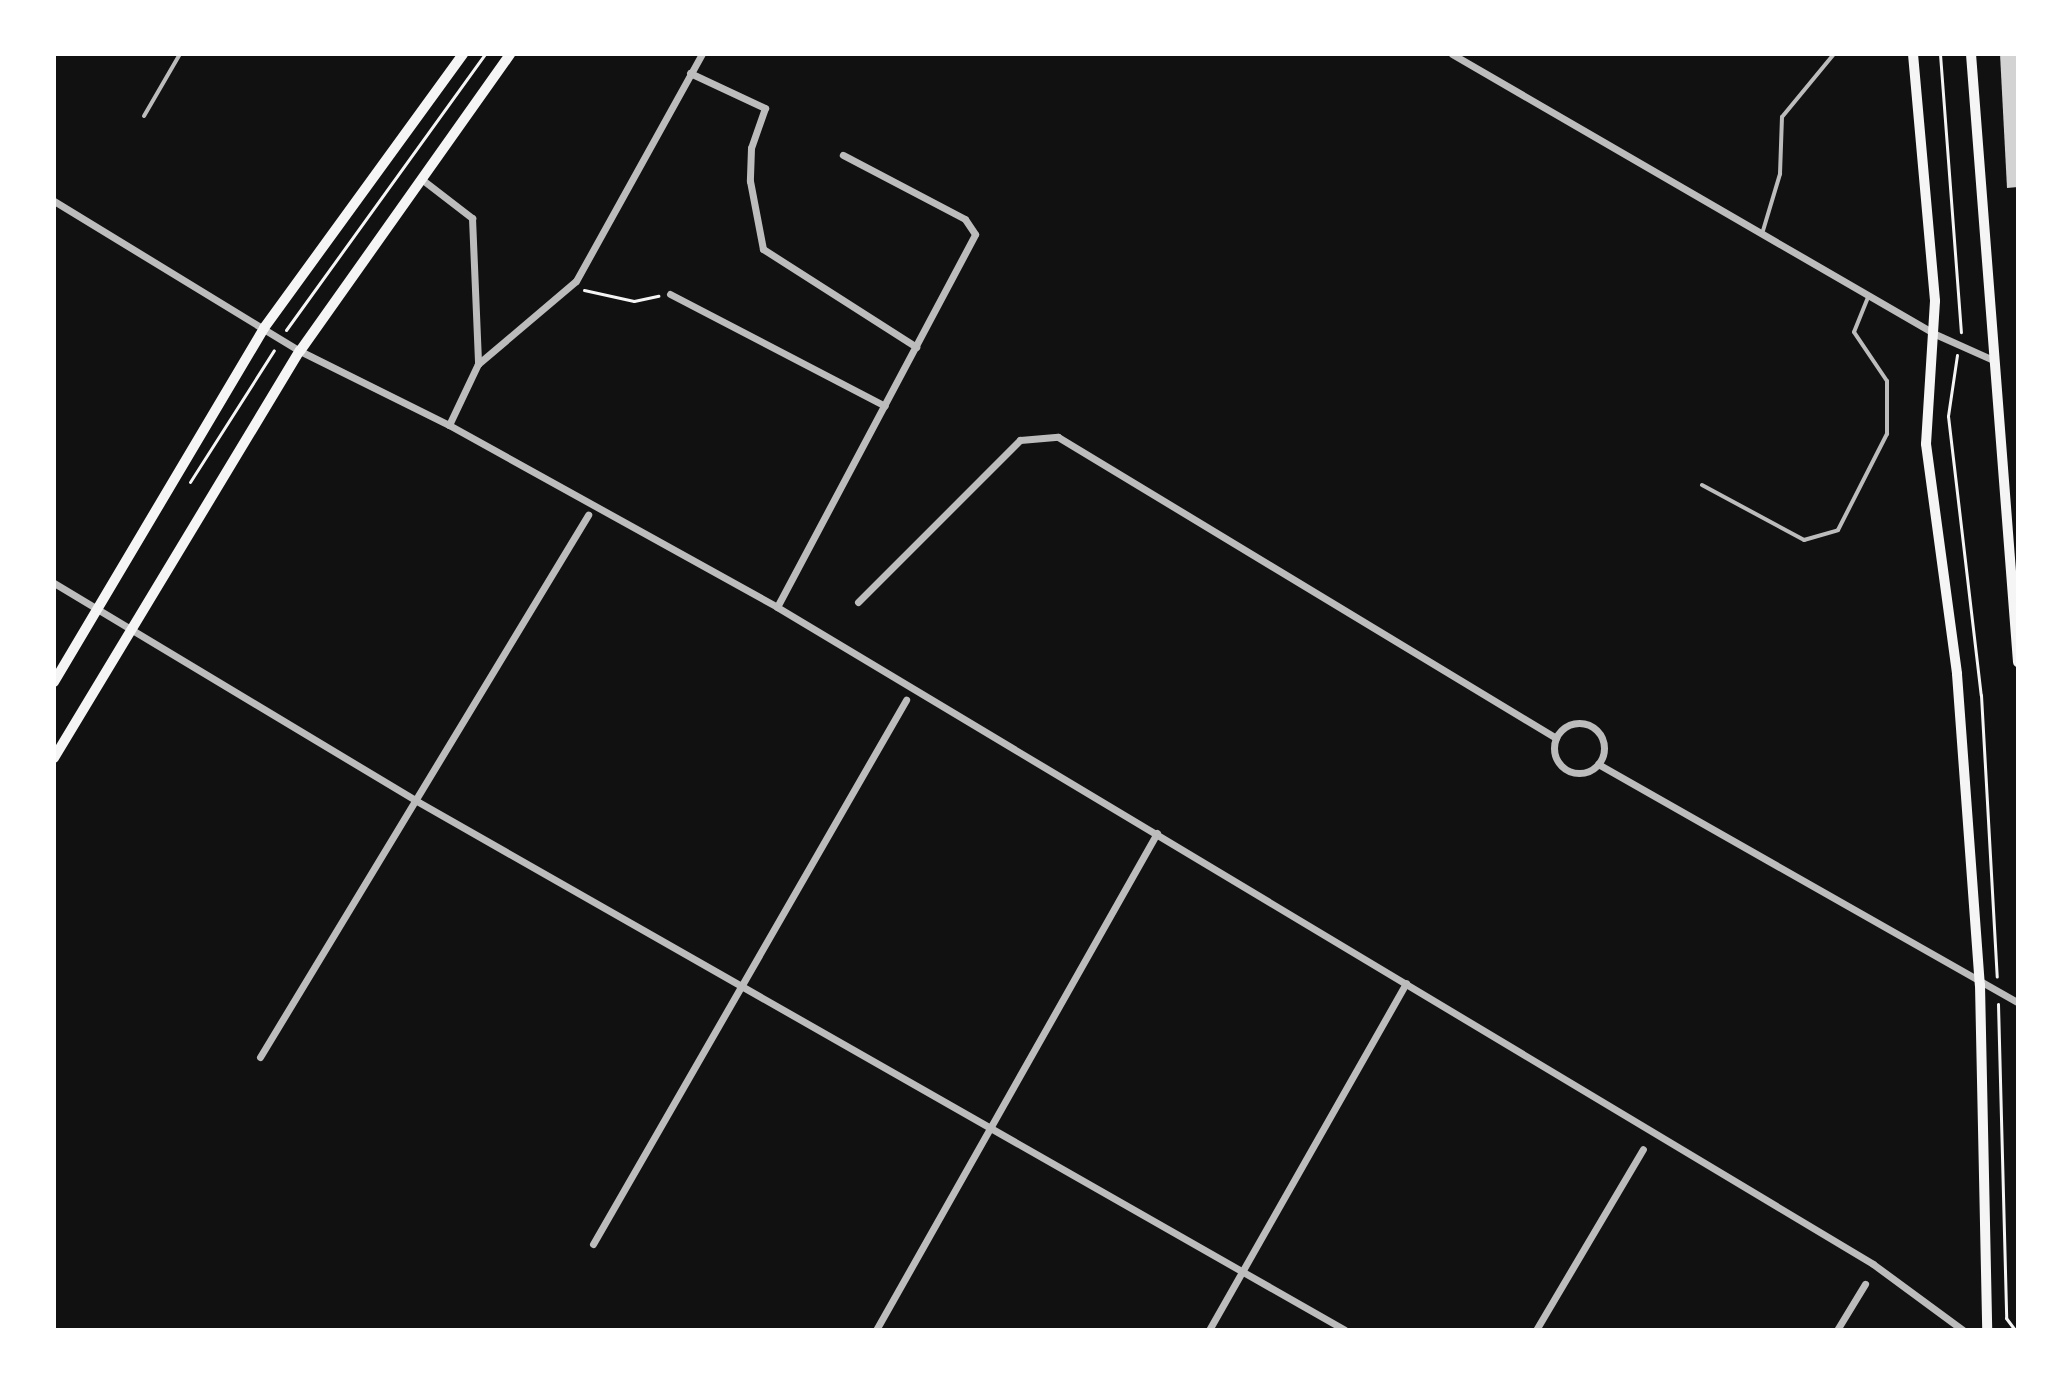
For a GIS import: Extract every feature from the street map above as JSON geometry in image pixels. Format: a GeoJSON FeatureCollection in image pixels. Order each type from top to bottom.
{"type":"FeatureCollection","features":[{"type":"Feature","properties":{"kind":"main road"},"geometry":{"type":"LineString","coordinates":[[54,682],[264,328],[463,54]]}},
{"type":"Feature","properties":{"kind":"main road"},"geometry":{"type":"LineString","coordinates":[[54,758],[300,351],[424,181],[510,54]]}},
{"type":"Feature","properties":{"kind":"main road"},"geometry":{"type":"LineString","coordinates":[[1913,54],[1935,334],[1926,444],[1957,674],[1980,985],[1987,1330]]}},
{"type":"Feature","properties":{"kind":"main road"},"geometry":{"type":"LineString","coordinates":[[1971,54],[2018,662]]}},
{"type":"Feature","properties":{"kind":"street"},"geometry":{"type":"LineString","coordinates":[[449,425],[478,364],[571,287],[702,54]]}},
{"type":"Feature","properties":{"kind":"street"},"geometry":{"type":"LineString","coordinates":[[1452,54],[1935,334],[1993,360]]}},
{"type":"Feature","properties":{"kind":"street"},"geometry":{"type":"LineString","coordinates":[[690,73],[765,108],[751,148],[750,181],[763,249],[916,347]]}},
{"type":"Feature","properties":{"kind":"street"},"geometry":{"type":"LineString","coordinates":[[777,607],[916,347],[974,227],[843,155]]}},
{"type":"Feature","properties":{"kind":"street"},"geometry":{"type":"LineString","coordinates":[[424,181],[472,218],[478,364]]}},
{"type":"Feature","properties":{"kind":"street"},"geometry":{"type":"LineString","coordinates":[[54,201],[300,351],[449,425],[777,607],[1873,1264],[1963,1330]]}},
{"type":"Feature","properties":{"kind":"street"},"geometry":{"type":"LineString","coordinates":[[670,294],[885,406]]}},
{"type":"Feature","properties":{"kind":"street"},"geometry":{"type":"LineString","coordinates":[[858,602],[1020,440],[1058,437],[1556,738]]}},
{"type":"Feature","properties":{"kind":"street"},"geometry":{"type":"LineString","coordinates":[[260,1057],[588,515]]}},
{"type":"Feature","properties":{"kind":"street"},"geometry":{"type":"LineString","coordinates":[[54,583],[132,627],[415,800],[743,984],[989,1131],[1345,1330]]}},
{"type":"Feature","properties":{"kind":"street"},"geometry":{"type":"LineString","coordinates":[[593,1244],[906,700]]}},
{"type":"Feature","properties":{"kind":"street"},"geometry":{"type":"LineString","coordinates":[[1574,723],[1597,730],[1604,753],[1598,764],[1573,772],[1554,752],[1556,738],[1574,723]]}},
{"type":"Feature","properties":{"kind":"street"},"geometry":{"type":"LineString","coordinates":[[1598,764],[1980,985],[2018,1003]]}},
{"type":"Feature","properties":{"kind":"street"},"geometry":{"type":"LineString","coordinates":[[876,1330],[1157,833]]}},
{"type":"Feature","properties":{"kind":"street"},"geometry":{"type":"LineString","coordinates":[[1209,1330],[1406,983]]}},
{"type":"Feature","properties":{"kind":"street"},"geometry":{"type":"LineString","coordinates":[[1536,1330],[1643,1149]]}},
{"type":"Feature","properties":{"kind":"street"},"geometry":{"type":"LineString","coordinates":[[1837,1330],[1865,1284]]}},
{"type":"Feature","properties":{"kind":"lane"},"geometry":{"type":"LineString","coordinates":[[144,116],[180,54]]}},
{"type":"Feature","properties":{"kind":"lane"},"geometry":{"type":"LineString","coordinates":[[1762,234],[1780,174],[1782,117],[1834,54]]}},
{"type":"Feature","properties":{"kind":"lane"},"geometry":{"type":"LineString","coordinates":[[1702,485],[1804,540],[1838,530],[1887,434],[1887,381],[1854,332],[1869,295]]}},
{"type":"Feature","properties":{"kind":"path"},"geometry":{"type":"LineString","coordinates":[[182,496],[281,339],[485,54]]}},
{"type":"Feature","properties":{"kind":"path"},"geometry":{"type":"LineString","coordinates":[[1940,54],[1964,312],[1948,416],[1981,695],[1998,994],[2006,1318],[2015,1330]]}},
{"type":"Feature","properties":{"kind":"path"},"geometry":{"type":"LineString","coordinates":[[571,287],[634,301],[670,294]]}},
{"type":"Feature","properties":{"kind":"building"},"geometry":{"type":"Polygon","coordinates":[[[2000,54],[2018,54],[2018,187],[2007,188],[2000,54]]]}}]}
